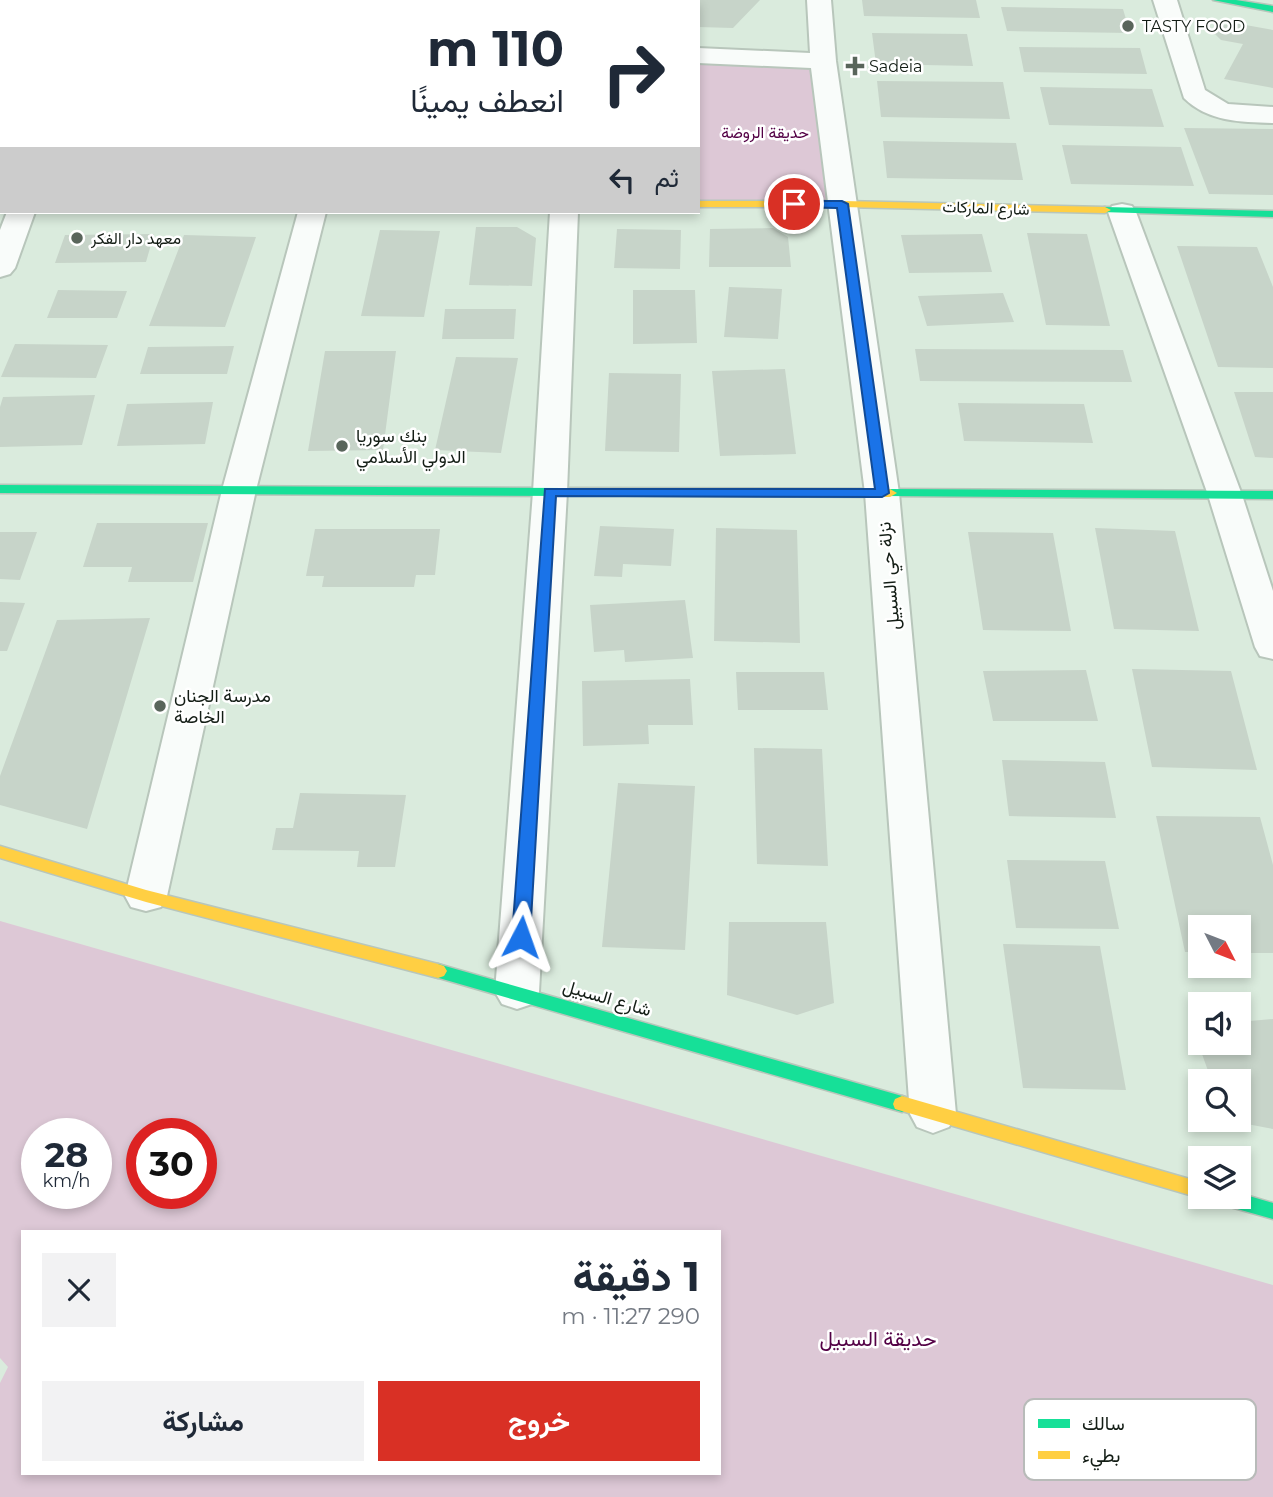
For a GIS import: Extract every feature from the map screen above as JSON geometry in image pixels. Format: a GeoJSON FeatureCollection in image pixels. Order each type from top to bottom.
{"type":"FeatureCollection","features":[{"type":"Feature","properties":{"kind":"street","name":"نزلة حي السبيل"},"geometry":{"type":"LineString","coordinates":[[819,0],[823,61],[882,493],[933,1114]]}},
{"type":"Feature","properties":{"kind":"street"},"geometry":{"type":"LineString","coordinates":[[1165,0],[1193,93],[1197,98],[1224,111],[1273,115]]}},
{"type":"Feature","properties":{"kind":"street"},"geometry":{"type":"LineString","coordinates":[[1218,0],[1273,9]]}},
{"type":"Feature","properties":{"kind":"street"},"geometry":{"type":"LineString","coordinates":[[700,55],[823,61]]}},
{"type":"Feature","properties":{"kind":"street","name":"شارع الماركات"},"geometry":{"type":"LineString","coordinates":[[700,204],[842,204],[1273,214]]}},
{"type":"Feature","properties":{"kind":"street"},"geometry":{"type":"LineString","coordinates":[[1122,212],[1225,495],[1273,647]]}},
{"type":"Feature","properties":{"kind":"street"},"geometry":{"type":"LineString","coordinates":[[0,268],[20,214]]}},
{"type":"Feature","properties":{"kind":"street"},"geometry":{"type":"LineString","coordinates":[[146,896],[239,490],[311,214]]}},
{"type":"Feature","properties":{"kind":"street"},"geometry":{"type":"LineString","coordinates":[[517,992],[550,492],[564,214]]}},
{"type":"Feature","properties":{"kind":"street"},"geometry":{"type":"LineString","coordinates":[[0,489],[1273,495]]}},
{"type":"Feature","properties":{"kind":"street","name":"شارع السبيل"},"geometry":{"type":"LineString","coordinates":[[0,852],[146,896],[517,992],[1188,1188]]}},
{"type":"Feature","properties":{"kind":"street"},"geometry":{"type":"LineString","coordinates":[[1251,1205],[1273,1211]]}},
{"type":"Feature","properties":{"kind":"green space","name":"حديقة الروضة"},"geometry":{"type":"Polygon","coordinates":[[[700,55],[823,61],[843,204],[700,204],[700,55]]]}},
{"type":"Feature","properties":{"kind":"green space","name":"حديقة السبيل"},"geometry":{"type":"Polygon","coordinates":[[[0,921],[1273,1285],[1273,1497],[0,1497],[0,1383],[8,1367],[0,1358],[0,921]]]}},
{"type":"Feature","properties":{"kind":"building"},"geometry":{"type":"Polygon","coordinates":[[[700,0],[760,0],[733,28],[700,27],[700,0]]]}},
{"type":"Feature","properties":{"kind":"building"},"geometry":{"type":"Polygon","coordinates":[[[862,0],[976,0],[980,18],[864,16],[862,0]]]}},
{"type":"Feature","properties":{"kind":"building"},"geometry":{"type":"Polygon","coordinates":[[[1001,7],[1123,9],[1130,33],[1007,31],[1001,7]]]}},
{"type":"Feature","properties":{"kind":"building"},"geometry":{"type":"Polygon","coordinates":[[[1240,24],[1273,30],[1273,88],[1224,79],[1243,44],[1221,40],[1215,34],[1224,25],[1240,24]]]}},
{"type":"Feature","properties":{"kind":"building"},"geometry":{"type":"Polygon","coordinates":[[[872,33],[967,34],[973,66],[876,64],[872,33]]]}},
{"type":"Feature","properties":{"kind":"building"},"geometry":{"type":"Polygon","coordinates":[[[1019,47],[1140,48],[1147,74],[1024,72],[1019,47]]]}},
{"type":"Feature","properties":{"kind":"building"},"geometry":{"type":"Polygon","coordinates":[[[877,81],[1003,82],[1010,119],[881,117],[877,81]]]}},
{"type":"Feature","properties":{"kind":"building"},"geometry":{"type":"Polygon","coordinates":[[[1040,87],[1152,89],[1164,127],[1049,125],[1040,87]]]}},
{"type":"Feature","properties":{"kind":"building"},"geometry":{"type":"Polygon","coordinates":[[[1184,128],[1273,129],[1273,195],[1209,194],[1184,128]]]}},
{"type":"Feature","properties":{"kind":"building"},"geometry":{"type":"Polygon","coordinates":[[[883,141],[1016,143],[1023,180],[887,178],[883,141]]]}},
{"type":"Feature","properties":{"kind":"building"},"geometry":{"type":"Polygon","coordinates":[[[1062,145],[1181,147],[1194,186],[1071,184],[1062,145]]]}},
{"type":"Feature","properties":{"kind":"building"},"geometry":{"type":"Polygon","coordinates":[[[476,227],[517,227],[536,238],[532,286],[469,285],[476,227]]]}},
{"type":"Feature","properties":{"kind":"building"},"geometry":{"type":"Polygon","coordinates":[[[773,228],[788,237],[791,267],[709,267],[710,229],[773,228]]]}},
{"type":"Feature","properties":{"kind":"building"},"geometry":{"type":"Polygon","coordinates":[[[617,229],[681,230],[680,269],[614,268],[617,229]]]}},
{"type":"Feature","properties":{"kind":"building"},"geometry":{"type":"Polygon","coordinates":[[[380,230],[440,231],[424,317],[361,316],[380,230]]]}},
{"type":"Feature","properties":{"kind":"building"},"geometry":{"type":"Polygon","coordinates":[[[1027,233],[1087,234],[1110,326],[1046,325],[1027,233]]]}},
{"type":"Feature","properties":{"kind":"building"},"geometry":{"type":"Polygon","coordinates":[[[154,234],[146,262],[55,263],[65,235],[154,234]]]}},
{"type":"Feature","properties":{"kind":"building"},"geometry":{"type":"Polygon","coordinates":[[[982,234],[992,272],[909,273],[901,235],[982,234]]]}},
{"type":"Feature","properties":{"kind":"building"},"geometry":{"type":"Polygon","coordinates":[[[184,235],[256,237],[225,327],[149,326],[184,235]]]}},
{"type":"Feature","properties":{"kind":"building"},"geometry":{"type":"Polygon","coordinates":[[[1177,246],[1257,247],[1273,287],[1273,368],[1218,367],[1177,246]]]}},
{"type":"Feature","properties":{"kind":"building"},"geometry":{"type":"Polygon","coordinates":[[[729,287],[782,289],[778,339],[724,337],[729,287]]]}},
{"type":"Feature","properties":{"kind":"building"},"geometry":{"type":"Polygon","coordinates":[[[58,290],[127,291],[117,318],[47,318],[58,290]]]}},
{"type":"Feature","properties":{"kind":"building"},"geometry":{"type":"Polygon","coordinates":[[[633,290],[695,290],[697,343],[633,344],[633,290]]]}},
{"type":"Feature","properties":{"kind":"building"},"geometry":{"type":"Polygon","coordinates":[[[1003,293],[1014,322],[927,326],[918,296],[1003,293]]]}},
{"type":"Feature","properties":{"kind":"building"},"geometry":{"type":"Polygon","coordinates":[[[445,309],[516,309],[514,339],[442,339],[445,309]]]}},
{"type":"Feature","properties":{"kind":"building"},"geometry":{"type":"Polygon","coordinates":[[[15,344],[108,345],[96,378],[1,377],[15,344]]]}},
{"type":"Feature","properties":{"kind":"building"},"geometry":{"type":"Polygon","coordinates":[[[234,346],[227,374],[140,374],[148,347],[234,346]]]}},
{"type":"Feature","properties":{"kind":"building"},"geometry":{"type":"Polygon","coordinates":[[[915,349],[1123,350],[1132,382],[920,381],[915,349]]]}},
{"type":"Feature","properties":{"kind":"building"},"geometry":{"type":"Polygon","coordinates":[[[325,351],[396,351],[383,450],[308,451],[325,351]]]}},
{"type":"Feature","properties":{"kind":"building"},"geometry":{"type":"Polygon","coordinates":[[[456,357],[518,358],[501,453],[435,450],[456,357]]]}},
{"type":"Feature","properties":{"kind":"building"},"geometry":{"type":"Polygon","coordinates":[[[785,369],[796,454],[720,456],[712,371],[785,369]]]}},
{"type":"Feature","properties":{"kind":"building"},"geometry":{"type":"Polygon","coordinates":[[[609,373],[681,374],[679,452],[605,451],[609,373]]]}},
{"type":"Feature","properties":{"kind":"building"},"geometry":{"type":"Polygon","coordinates":[[[1234,392],[1273,392],[1273,458],[1255,457],[1234,392]]]}},
{"type":"Feature","properties":{"kind":"building"},"geometry":{"type":"Polygon","coordinates":[[[95,395],[82,445],[0,447],[0,407],[3,397],[95,395]]]}},
{"type":"Feature","properties":{"kind":"building"},"geometry":{"type":"Polygon","coordinates":[[[213,402],[205,444],[117,446],[127,404],[213,402]]]}},
{"type":"Feature","properties":{"kind":"building"},"geometry":{"type":"Polygon","coordinates":[[[958,403],[1084,404],[1093,443],[964,441],[958,403]]]}},
{"type":"Feature","properties":{"kind":"building"},"geometry":{"type":"Polygon","coordinates":[[[97,523],[208,523],[193,582],[128,582],[132,567],[83,567],[97,523]]]}},
{"type":"Feature","properties":{"kind":"building"},"geometry":{"type":"Polygon","coordinates":[[[600,526],[674,529],[671,566],[623,564],[622,577],[594,576],[600,526]]]}},
{"type":"Feature","properties":{"kind":"building"},"geometry":{"type":"Polygon","coordinates":[[[716,528],[797,530],[800,643],[714,641],[716,528]]]}},
{"type":"Feature","properties":{"kind":"building"},"geometry":{"type":"Polygon","coordinates":[[[1095,528],[1175,531],[1199,631],[1114,629],[1095,528]]]}},
{"type":"Feature","properties":{"kind":"building"},"geometry":{"type":"Polygon","coordinates":[[[315,529],[440,529],[435,575],[416,575],[414,587],[322,587],[324,576],[306,576],[315,529]]]}},
{"type":"Feature","properties":{"kind":"building"},"geometry":{"type":"Polygon","coordinates":[[[0,532],[37,532],[20,580],[0,579],[0,532]]]}},
{"type":"Feature","properties":{"kind":"building"},"geometry":{"type":"Polygon","coordinates":[[[968,532],[1053,533],[1071,631],[983,630],[968,532]]]}},
{"type":"Feature","properties":{"kind":"building"},"geometry":{"type":"Polygon","coordinates":[[[685,600],[693,658],[625,662],[624,650],[594,652],[590,605],[685,600]]]}},
{"type":"Feature","properties":{"kind":"building"},"geometry":{"type":"Polygon","coordinates":[[[0,602],[25,603],[7,651],[0,651],[0,602]]]}},
{"type":"Feature","properties":{"kind":"building"},"geometry":{"type":"Polygon","coordinates":[[[150,618],[87,829],[0,805],[0,776],[57,620],[150,618]]]}},
{"type":"Feature","properties":{"kind":"building"},"geometry":{"type":"Polygon","coordinates":[[[1132,669],[1231,671],[1257,770],[1152,767],[1132,669]]]}},
{"type":"Feature","properties":{"kind":"building"},"geometry":{"type":"Polygon","coordinates":[[[1086,670],[1098,721],[993,721],[983,671],[1086,670]]]}},
{"type":"Feature","properties":{"kind":"building"},"geometry":{"type":"Polygon","coordinates":[[[736,672],[824,672],[828,710],[738,710],[736,672]]]}},
{"type":"Feature","properties":{"kind":"building"},"geometry":{"type":"Polygon","coordinates":[[[690,679],[693,725],[648,725],[649,744],[583,746],[582,681],[690,679]]]}},
{"type":"Feature","properties":{"kind":"building"},"geometry":{"type":"Polygon","coordinates":[[[754,748],[822,749],[828,866],[757,864],[754,748]]]}},
{"type":"Feature","properties":{"kind":"building"},"geometry":{"type":"Polygon","coordinates":[[[1002,760],[1105,762],[1116,818],[1009,816],[1002,760]]]}},
{"type":"Feature","properties":{"kind":"building"},"geometry":{"type":"Polygon","coordinates":[[[618,783],[695,786],[685,950],[602,947],[618,783]]]}},
{"type":"Feature","properties":{"kind":"building"},"geometry":{"type":"Polygon","coordinates":[[[300,793],[406,795],[395,867],[357,867],[359,851],[272,850],[276,828],[293,828],[300,793]]]}},
{"type":"Feature","properties":{"kind":"building"},"geometry":{"type":"Polygon","coordinates":[[[1156,816],[1260,817],[1273,865],[1273,953],[1251,953],[1251,915],[1188,915],[1188,952],[1185,952],[1156,816]]]}},
{"type":"Feature","properties":{"kind":"building"},"geometry":{"type":"Polygon","coordinates":[[[1007,860],[1105,861],[1119,929],[1016,928],[1007,860]]]}},
{"type":"Feature","properties":{"kind":"building"},"geometry":{"type":"Polygon","coordinates":[[[729,922],[826,922],[834,1003],[797,1015],[727,995],[729,922]]]}},
{"type":"Feature","properties":{"kind":"building"},"geometry":{"type":"Polygon","coordinates":[[[1003,944],[1100,946],[1126,1090],[1023,1088],[1003,944]]]}},
{"type":"Feature","properties":{"kind":"building"},"geometry":{"type":"Polygon","coordinates":[[[1273,1019],[1273,1129],[1251,1125],[1251,1069],[1207,1069],[1202,1055],[1251,1055],[1251,1021],[1273,1019]]]}},
{"type":"Feature","properties":{"kind":"traffic: fast"},"geometry":{"type":"LineString","coordinates":[[1218,0],[1273,9]]}},
{"type":"Feature","properties":{"kind":"traffic: fast"},"geometry":{"type":"LineString","coordinates":[[1105,210],[1273,214]]}},
{"type":"Feature","properties":{"kind":"traffic: fast"},"geometry":{"type":"LineString","coordinates":[[0,489],[564,492]]}},
{"type":"Feature","properties":{"kind":"traffic: fast"},"geometry":{"type":"LineString","coordinates":[[890,493],[1273,495]]}},
{"type":"Feature","properties":{"kind":"traffic: fast"},"geometry":{"type":"LineString","coordinates":[[438,971],[902,1104]]}},
{"type":"Feature","properties":{"kind":"traffic: fast"},"geometry":{"type":"LineString","coordinates":[[1251,1205],[1273,1211]]}},
{"type":"Feature","properties":{"kind":"traffic: slow"},"geometry":{"type":"LineString","coordinates":[[700,204],[843,204],[1105,210]]}},
{"type":"Feature","properties":{"kind":"traffic: slow"},"geometry":{"type":"LineString","coordinates":[[564,492],[890,493]]}},
{"type":"Feature","properties":{"kind":"traffic: slow"},"geometry":{"type":"LineString","coordinates":[[0,852],[146,896],[438,971]]}},
{"type":"Feature","properties":{"kind":"traffic: slow"},"geometry":{"type":"LineString","coordinates":[[902,1104],[1188,1187]]}},
{"type":"Feature","properties":{"kind":"place","name":"TASTY FOOD"},"geometry":{"type":"Point","coordinates":[1128,26]}},
{"type":"Feature","properties":{"kind":"place","name":"Sadeia"},"geometry":{"type":"Point","coordinates":[855,66]}},
{"type":"Feature","properties":{"kind":"place","name":"معهد دار الفكر"},"geometry":{"type":"Point","coordinates":[77,238]}},
{"type":"Feature","properties":{"kind":"place","name":"بنك سوريا الدولي الأسلامي"},"geometry":{"type":"Point","coordinates":[342,446]}},
{"type":"Feature","properties":{"kind":"place","name":"مدرسة الجنان الخاصة"},"geometry":{"type":"Point","coordinates":[160,706]}},
{"type":"Feature","properties":{"kind":"route"},"geometry":{"type":"LineString","coordinates":[[521,937],[550,492],[882,493],[842,204],[794,204]]}}]}
